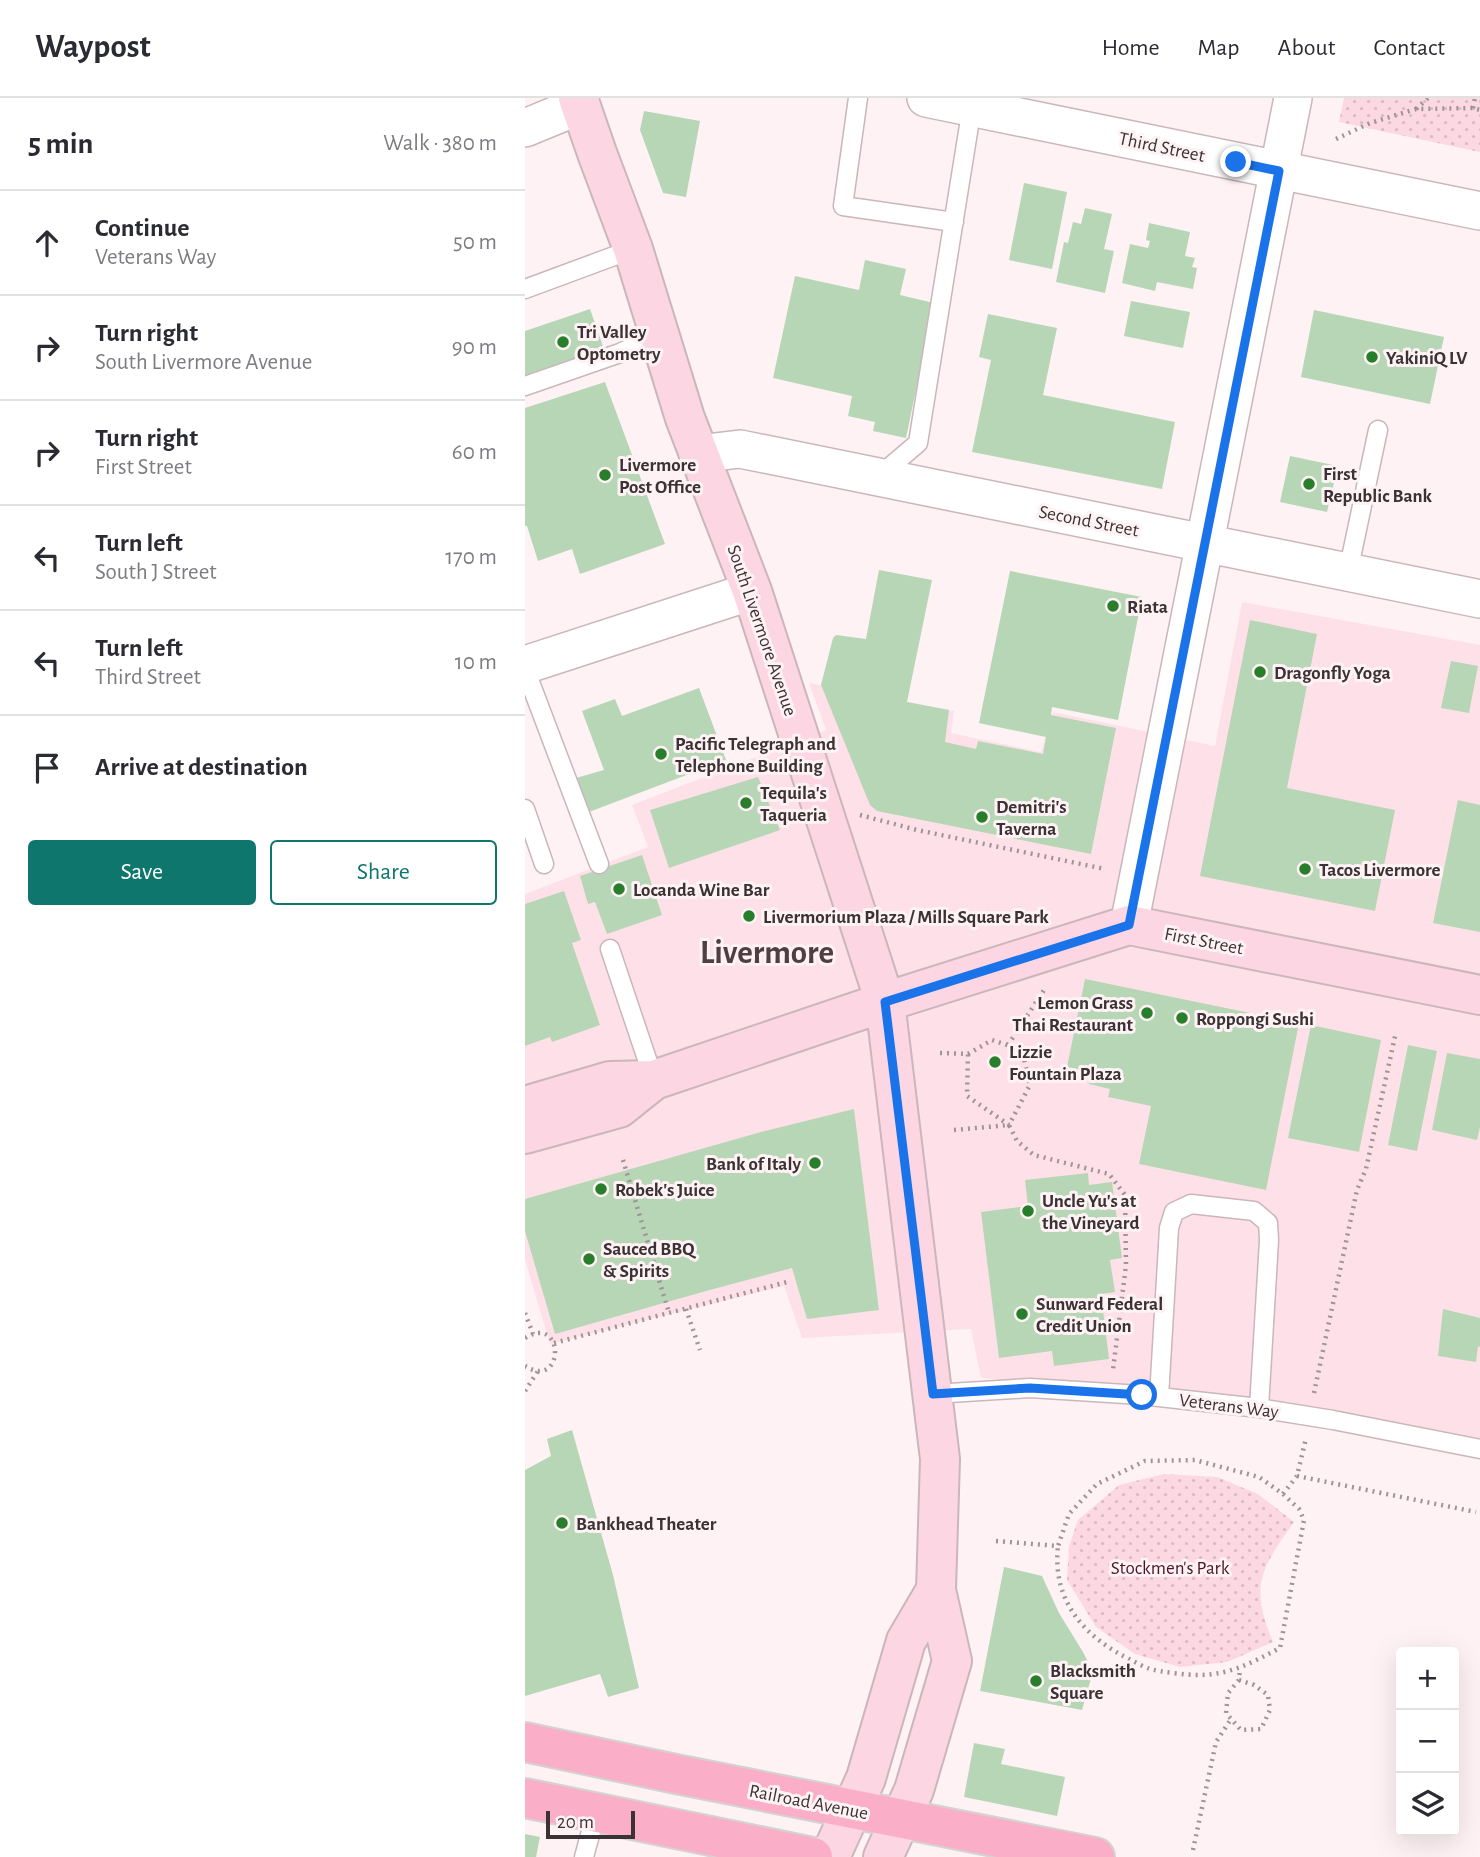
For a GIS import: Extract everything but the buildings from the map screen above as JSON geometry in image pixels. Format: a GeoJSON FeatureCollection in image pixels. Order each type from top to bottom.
{"type":"FeatureCollection","features":[{"type":"Feature","properties":{"kind":"main road","name":"South Livermore Avenue"},"geometry":{"type":"LineString","coordinates":[[580,102],[633,248],[685,418],[752,591],[885,1002],[940,1459],[936,1590],[952,1661],[914,1790],[883,1857]]}},
{"type":"Feature","properties":{"kind":"main road","name":"First Street"},"geometry":{"type":"LineString","coordinates":[[525,1106],[610,1081],[654,1080],[885,1002],[1129,925],[1480,995]]}},
{"type":"Feature","properties":{"kind":"main road","name":"First Street"},"geometry":{"type":"LineString","coordinates":[[525,1134],[618,1108],[654,1080]]}},
{"type":"Feature","properties":{"kind":"main road","name":"South Livermore Avenue"},"geometry":{"type":"LineString","coordinates":[[830,1857],[866,1778],[906,1641],[936,1590]]}},
{"type":"Feature","properties":{"kind":"main road","name":"Railroad Avenue"},"geometry":{"type":"LineString","coordinates":[[525,1742],[1094,1857]]}},
{"type":"Feature","properties":{"kind":"main road"},"geometry":{"type":"LineString","coordinates":[[525,1798],[813,1857]]}},
{"type":"Feature","properties":{"kind":"street","name":"Third Street"},"geometry":{"type":"LineString","coordinates":[[926,98],[1480,211]]}},
{"type":"Feature","properties":{"kind":"street"},"geometry":{"type":"LineString","coordinates":[[1129,925],[1293,98]]}},
{"type":"Feature","properties":{"kind":"street"},"geometry":{"type":"LineString","coordinates":[[525,128],[580,102]]}},
{"type":"Feature","properties":{"kind":"street","name":"Second Street"},"geometry":{"type":"LineString","coordinates":[[698,454],[740,449],[1480,599]]}},
{"type":"Feature","properties":{"kind":"street"},"geometry":{"type":"LineString","coordinates":[[525,667],[752,591]]}},
{"type":"Feature","properties":{"kind":"lane"},"geometry":{"type":"LineString","coordinates":[[858,98],[843,206],[954,222]]}},
{"type":"Feature","properties":{"kind":"lane"},"geometry":{"type":"LineString","coordinates":[[878,477],[918,443],[972,107]]}},
{"type":"Feature","properties":{"kind":"lane"},"geometry":{"type":"LineString","coordinates":[[525,289],[633,248]]}},
{"type":"Feature","properties":{"kind":"lane"},"geometry":{"type":"LineString","coordinates":[[525,386],[620,353],[661,334]]}},
{"type":"Feature","properties":{"kind":"lane"},"geometry":{"type":"LineString","coordinates":[[1348,572],[1378,430]]}},
{"type":"Feature","properties":{"kind":"lane"},"geometry":{"type":"LineString","coordinates":[[525,667],[599,864]]}},
{"type":"Feature","properties":{"kind":"lane"},"geometry":{"type":"LineString","coordinates":[[525,810],[544,864]]}},
{"type":"Feature","properties":{"kind":"lane"},"geometry":{"type":"LineString","coordinates":[[610,949],[654,1080]]}},
{"type":"Feature","properties":{"kind":"lane"},"geometry":{"type":"LineString","coordinates":[[1159,1396],[1169,1228],[1174,1212],[1191,1204],[1254,1211],[1268,1223],[1269,1240],[1259,1408]]}},
{"type":"Feature","properties":{"kind":"lane","name":"Veterans Way"},"geometry":{"type":"LineString","coordinates":[[933,1394],[1030,1388],[1159,1396],[1333,1420],[1480,1449]]}},
{"type":"Feature","properties":{"kind":"lane"},"geometry":{"type":"LineString","coordinates":[[584,1857],[596,1813]]}},
{"type":"Feature","properties":{"kind":"path"},"geometry":{"type":"LineString","coordinates":[[1416,109],[1428,98]]}},
{"type":"Feature","properties":{"kind":"path"},"geometry":{"type":"LineString","coordinates":[[1473,108],[1475,98]]}},
{"type":"Feature","properties":{"kind":"path"},"geometry":{"type":"LineString","coordinates":[[1336,139],[1370,123],[1416,109],[1480,110]]}},
{"type":"Feature","properties":{"kind":"path"},"geometry":{"type":"LineString","coordinates":[[858,814],[917,830],[1105,869]]}},
{"type":"Feature","properties":{"kind":"path"},"geometry":{"type":"LineString","coordinates":[[1008,1045],[1051,978]]}},
{"type":"Feature","properties":{"kind":"path"},"geometry":{"type":"LineString","coordinates":[[1313,1398],[1357,1190],[1366,1169],[1397,1032]]}},
{"type":"Feature","properties":{"kind":"path"},"geometry":{"type":"LineString","coordinates":[[940,1053],[968,1054],[992,1040],[1022,1049],[1030,1085],[1009,1125]]}},
{"type":"Feature","properties":{"kind":"path"},"geometry":{"type":"LineString","coordinates":[[968,1054],[967,1096],[1009,1125],[1017,1141],[1034,1155],[1109,1174],[1125,1195],[1126,1265],[1113,1374]]}},
{"type":"Feature","properties":{"kind":"path"},"geometry":{"type":"LineString","coordinates":[[954,1129],[1009,1125]]}},
{"type":"Feature","properties":{"kind":"path"},"geometry":{"type":"LineString","coordinates":[[623,1160],[670,1313]]}},
{"type":"Feature","properties":{"kind":"path"},"geometry":{"type":"LineString","coordinates":[[554,1343],[791,1281]]}},
{"type":"Feature","properties":{"kind":"path"},"geometry":{"type":"LineString","coordinates":[[686,1309],[700,1350]]}},
{"type":"Feature","properties":{"kind":"path"},"geometry":{"type":"LineString","coordinates":[[525,1312],[533,1334]]}},
{"type":"Feature","properties":{"kind":"path"},"geometry":{"type":"LineString","coordinates":[[525,1338],[533,1334],[546,1335],[554,1343],[556,1356],[554,1362],[538,1371],[526,1387]]}},
{"type":"Feature","properties":{"kind":"path"},"geometry":{"type":"LineString","coordinates":[[525,1366],[538,1371]]}},
{"type":"Feature","properties":{"kind":"path"},"geometry":{"type":"LineString","coordinates":[[1283,1494],[1297,1476],[1306,1434]]}},
{"type":"Feature","properties":{"kind":"path"},"geometry":{"type":"LineString","coordinates":[[1195,1460],[1259,1477],[1299,1509],[1304,1520],[1280,1648],[1240,1669],[1200,1675],[1150,1669],[1109,1650],[1076,1619],[1060,1585],[1056,1562],[1058,1546],[1069,1514],[1097,1484],[1145,1461],[1195,1460]]}},
{"type":"Feature","properties":{"kind":"path"},"geometry":{"type":"LineString","coordinates":[[1297,1476],[1475,1512]]}},
{"type":"Feature","properties":{"kind":"path"},"geometry":{"type":"LineString","coordinates":[[996,1541],[1058,1546]]}},
{"type":"Feature","properties":{"kind":"path"},"geometry":{"type":"LineString","coordinates":[[1239,1680],[1254,1685],[1268,1695],[1270,1710],[1261,1729],[1241,1730],[1226,1713],[1228,1693],[1239,1680],[1240,1669]]}},
{"type":"Feature","properties":{"kind":"path"},"geometry":{"type":"LineString","coordinates":[[1193,1850],[1216,1742],[1231,1718]]}},
{"type":"Feature","properties":{"kind":"shaded area"},"geometry":{"type":"Polygon","coordinates":[[[1242,602],[1480,645],[1480,1441],[1310,1408],[981,1378],[971,1329],[802,1338],[784,1286],[550,1344],[525,1260],[525,894],[648,847],[632,805],[826,730],[809,683],[954,711],[951,733],[1041,752],[1053,712],[1215,746],[1242,602]]]}},
{"type":"Feature","properties":{"kind":"green space"},"geometry":{"type":"Polygon","coordinates":[[[1344,98],[1480,98],[1480,152],[1339,122],[1344,98]]]}},
{"type":"Feature","properties":{"kind":"green space","name":"Stockmen's Park"},"geometry":{"type":"Polygon","coordinates":[[[1164,1474],[1217,1477],[1258,1494],[1294,1522],[1273,1553],[1262,1578],[1262,1606],[1273,1642],[1227,1662],[1180,1667],[1135,1654],[1096,1627],[1067,1580],[1069,1546],[1078,1520],[1119,1485],[1164,1474]]]}},
{"type":"Feature","properties":{"kind":"place","name":"Tri Valley Optometry"},"geometry":{"type":"Point","coordinates":[563,342]}},
{"type":"Feature","properties":{"kind":"place","name":"YakiniQ LV"},"geometry":{"type":"Point","coordinates":[1372,357]}},
{"type":"Feature","properties":{"kind":"place","name":"Livermore Post Office"},"geometry":{"type":"Point","coordinates":[605,475]}},
{"type":"Feature","properties":{"kind":"place","name":"First Republic Bank"},"geometry":{"type":"Point","coordinates":[1309,484]}},
{"type":"Feature","properties":{"kind":"place","name":"Riata"},"geometry":{"type":"Point","coordinates":[1113,606]}},
{"type":"Feature","properties":{"kind":"place","name":"Dragonfly Yoga"},"geometry":{"type":"Point","coordinates":[1260,672]}},
{"type":"Feature","properties":{"kind":"place","name":"Pacific Telegraph and Telephone Building"},"geometry":{"type":"Point","coordinates":[661,754]}},
{"type":"Feature","properties":{"kind":"place","name":"Tequila's Taqueria"},"geometry":{"type":"Point","coordinates":[746,803]}},
{"type":"Feature","properties":{"kind":"place","name":"Demitri's Taverna"},"geometry":{"type":"Point","coordinates":[982,817]}},
{"type":"Feature","properties":{"kind":"place","name":"Tacos Livermore"},"geometry":{"type":"Point","coordinates":[1305,869]}},
{"type":"Feature","properties":{"kind":"place","name":"Locanda Wine Bar"},"geometry":{"type":"Point","coordinates":[619,889]}},
{"type":"Feature","properties":{"kind":"place","name":"Livermorium Plaza / Mills Square Park"},"geometry":{"type":"Point","coordinates":[749,916]}},
{"type":"Feature","properties":{"kind":"place","name":"Lemon Grass Thai Restaurant"},"geometry":{"type":"Point","coordinates":[1147,1013]}},
{"type":"Feature","properties":{"kind":"place","name":"Roppongi Sushi"},"geometry":{"type":"Point","coordinates":[1182,1018]}},
{"type":"Feature","properties":{"kind":"place","name":"Lizzie Fountain Plaza"},"geometry":{"type":"Point","coordinates":[995,1062]}},
{"type":"Feature","properties":{"kind":"place","name":"Bank of Italy"},"geometry":{"type":"Point","coordinates":[815,1163]}},
{"type":"Feature","properties":{"kind":"place","name":"Robek's Juice"},"geometry":{"type":"Point","coordinates":[601,1189]}},
{"type":"Feature","properties":{"kind":"place","name":"Uncle Yu's at the Vineyard"},"geometry":{"type":"Point","coordinates":[1028,1211]}},
{"type":"Feature","properties":{"kind":"place","name":"Sauced BBQ & Spirits"},"geometry":{"type":"Point","coordinates":[589,1259]}},
{"type":"Feature","properties":{"kind":"place","name":"Sunward Federal Credit Union"},"geometry":{"type":"Point","coordinates":[1022,1314]}},
{"type":"Feature","properties":{"kind":"place","name":"Bankhead Theater"},"geometry":{"type":"Point","coordinates":[562,1523]}},
{"type":"Feature","properties":{"kind":"place","name":"Blacksmith Square"},"geometry":{"type":"Point","coordinates":[1036,1681]}},
{"type":"Feature","properties":{"kind":"district","name":"Livermore"},"geometry":{"type":"Point","coordinates":[767,951]}},
{"type":"Feature","properties":{"kind":"route"},"geometry":{"type":"LineString","coordinates":[[1142,1395],[1030,1388],[933,1394],[885,1002],[1129,925],[1279,171],[1236,162]]}}]}
